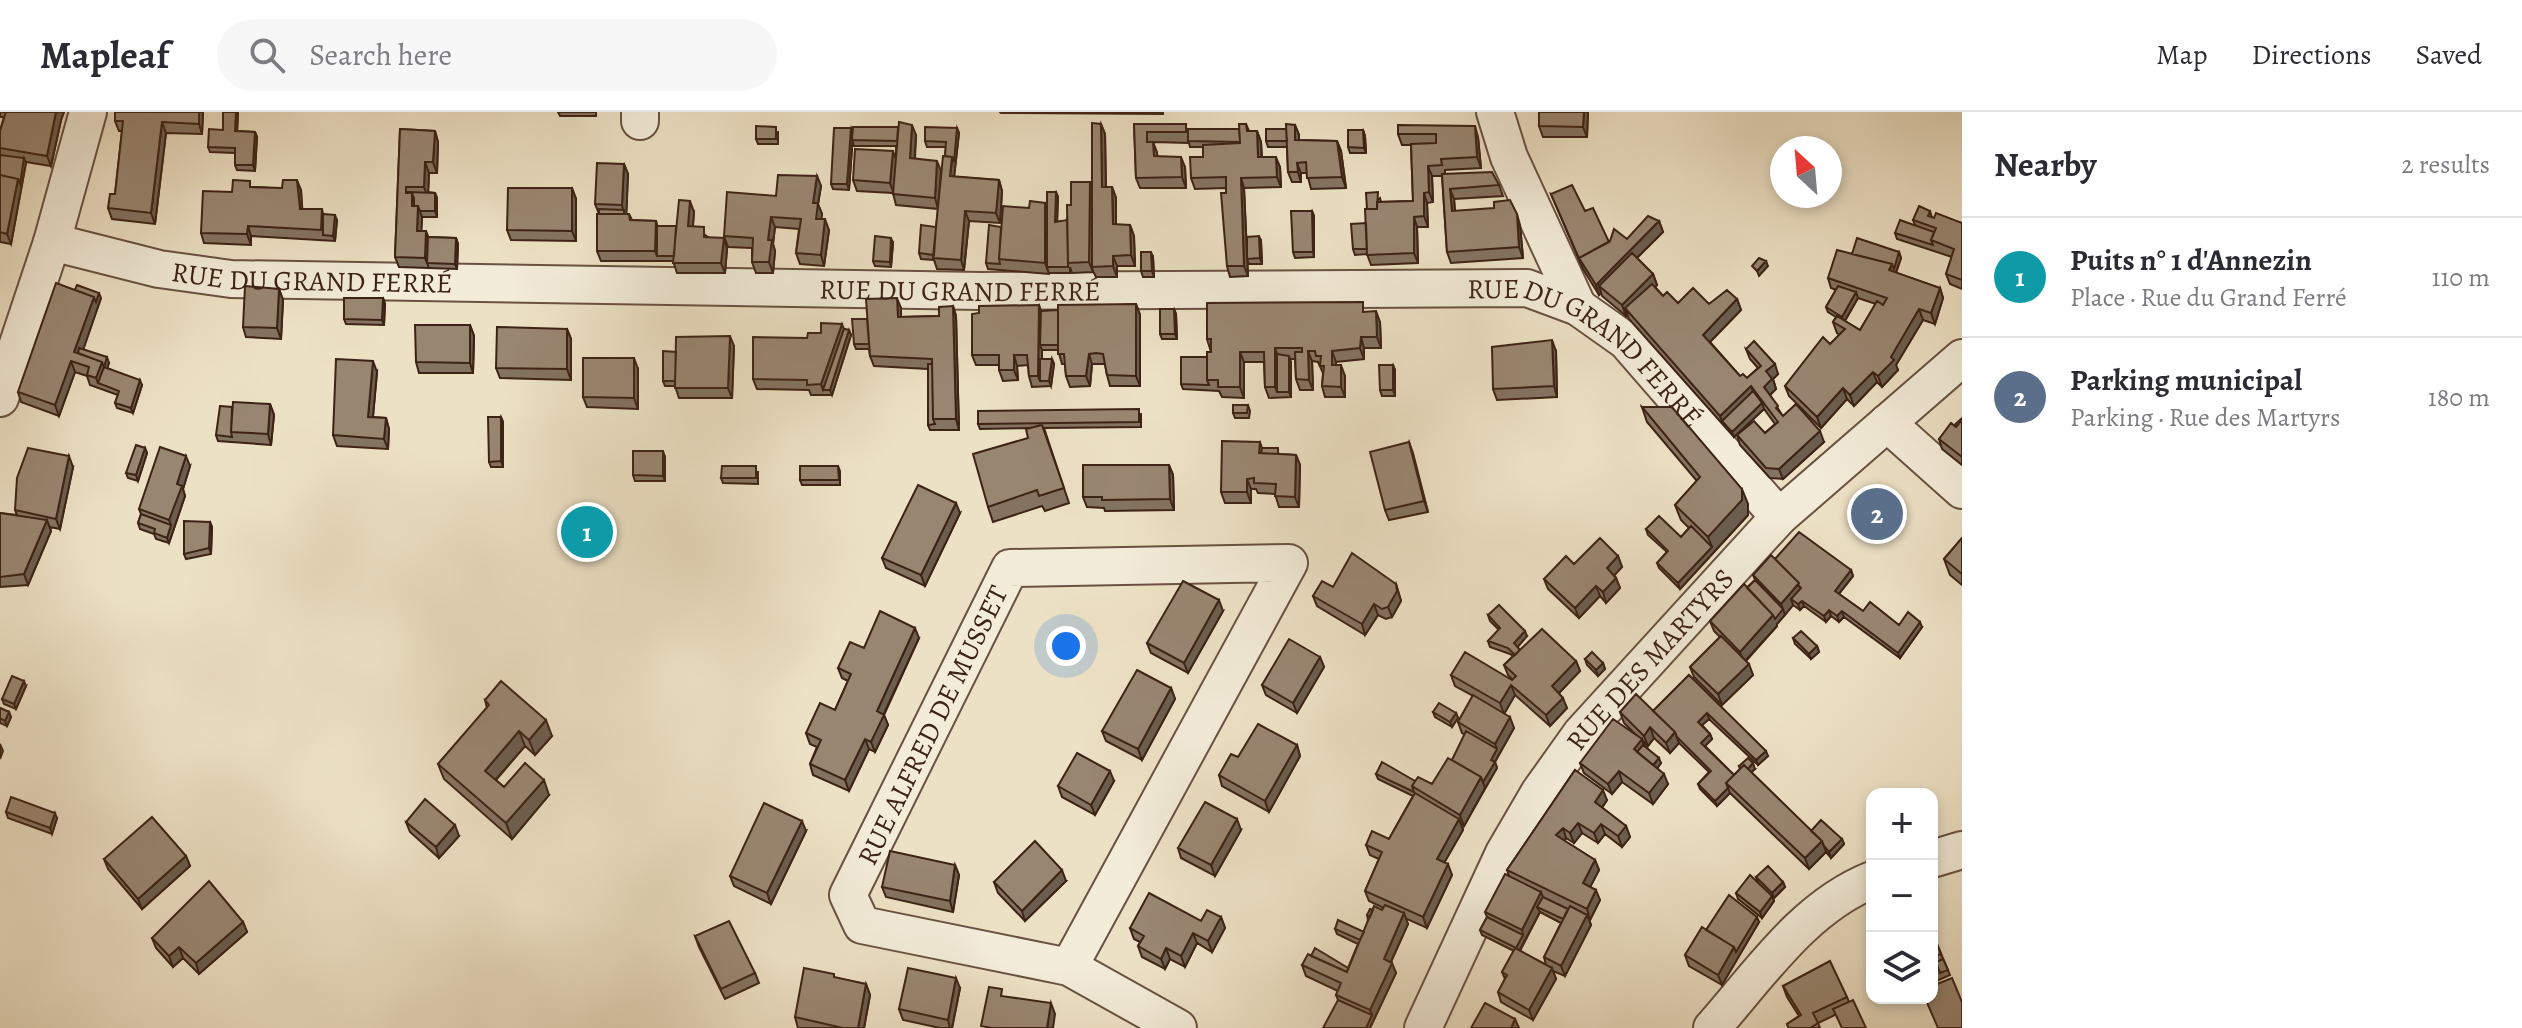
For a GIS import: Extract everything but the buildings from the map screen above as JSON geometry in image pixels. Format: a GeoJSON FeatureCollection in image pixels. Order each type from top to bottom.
{"type":"FeatureCollection","features":[{"type":"Feature","properties":{"kind":"street"},"geometry":{"type":"LineString","coordinates":[[0,398],[52,242],[88,112]]}},
{"type":"Feature","properties":{"kind":"street"},"geometry":{"type":"LineString","coordinates":[[1495,112],[1509,157],[1578,307]]}},
{"type":"Feature","properties":{"kind":"street","name":"RUE DU GRAND FERRÉ"},"geometry":{"type":"LineString","coordinates":[[52,242],[159,269],[231,279],[981,291],[1527,288],[1578,307],[1626,341],[1779,517]]}},
{"type":"Feature","properties":{"kind":"street","name":"RUE DES MARTYRS"},"geometry":{"type":"LineString","coordinates":[[1423,1028],[1504,853],[1539,793],[1581,734],[1779,517],[1962,358]]}},
{"type":"Feature","properties":{"kind":"street"},"geometry":{"type":"LineString","coordinates":[[1887,423],[1962,490]]}},
{"type":"Feature","properties":{"kind":"street","name":"RUE ALFRED DE MUSSET"},"geometry":{"type":"LineString","coordinates":[[1069,967],[1289,563],[1010,568],[848,895],[862,925],[1069,967],[1178,1028]]}},
{"type":"Feature","properties":{"kind":"street"},"geometry":{"type":"LineString","coordinates":[[1938,857],[1962,850]]}},
{"type":"Feature","properties":{"kind":"street"},"geometry":{"type":"LineString","coordinates":[[1712,1028],[1802,925],[1854,887],[1866,882]]}},
{"type":"Feature","properties":{"kind":"place","name":"Parking municipal"},"geometry":{"type":"Point","coordinates":[1877,514]}},
{"type":"Feature","properties":{"kind":"place","name":"Puits n° 1 d'Annezin"},"geometry":{"type":"Point","coordinates":[587,532]}}]}
